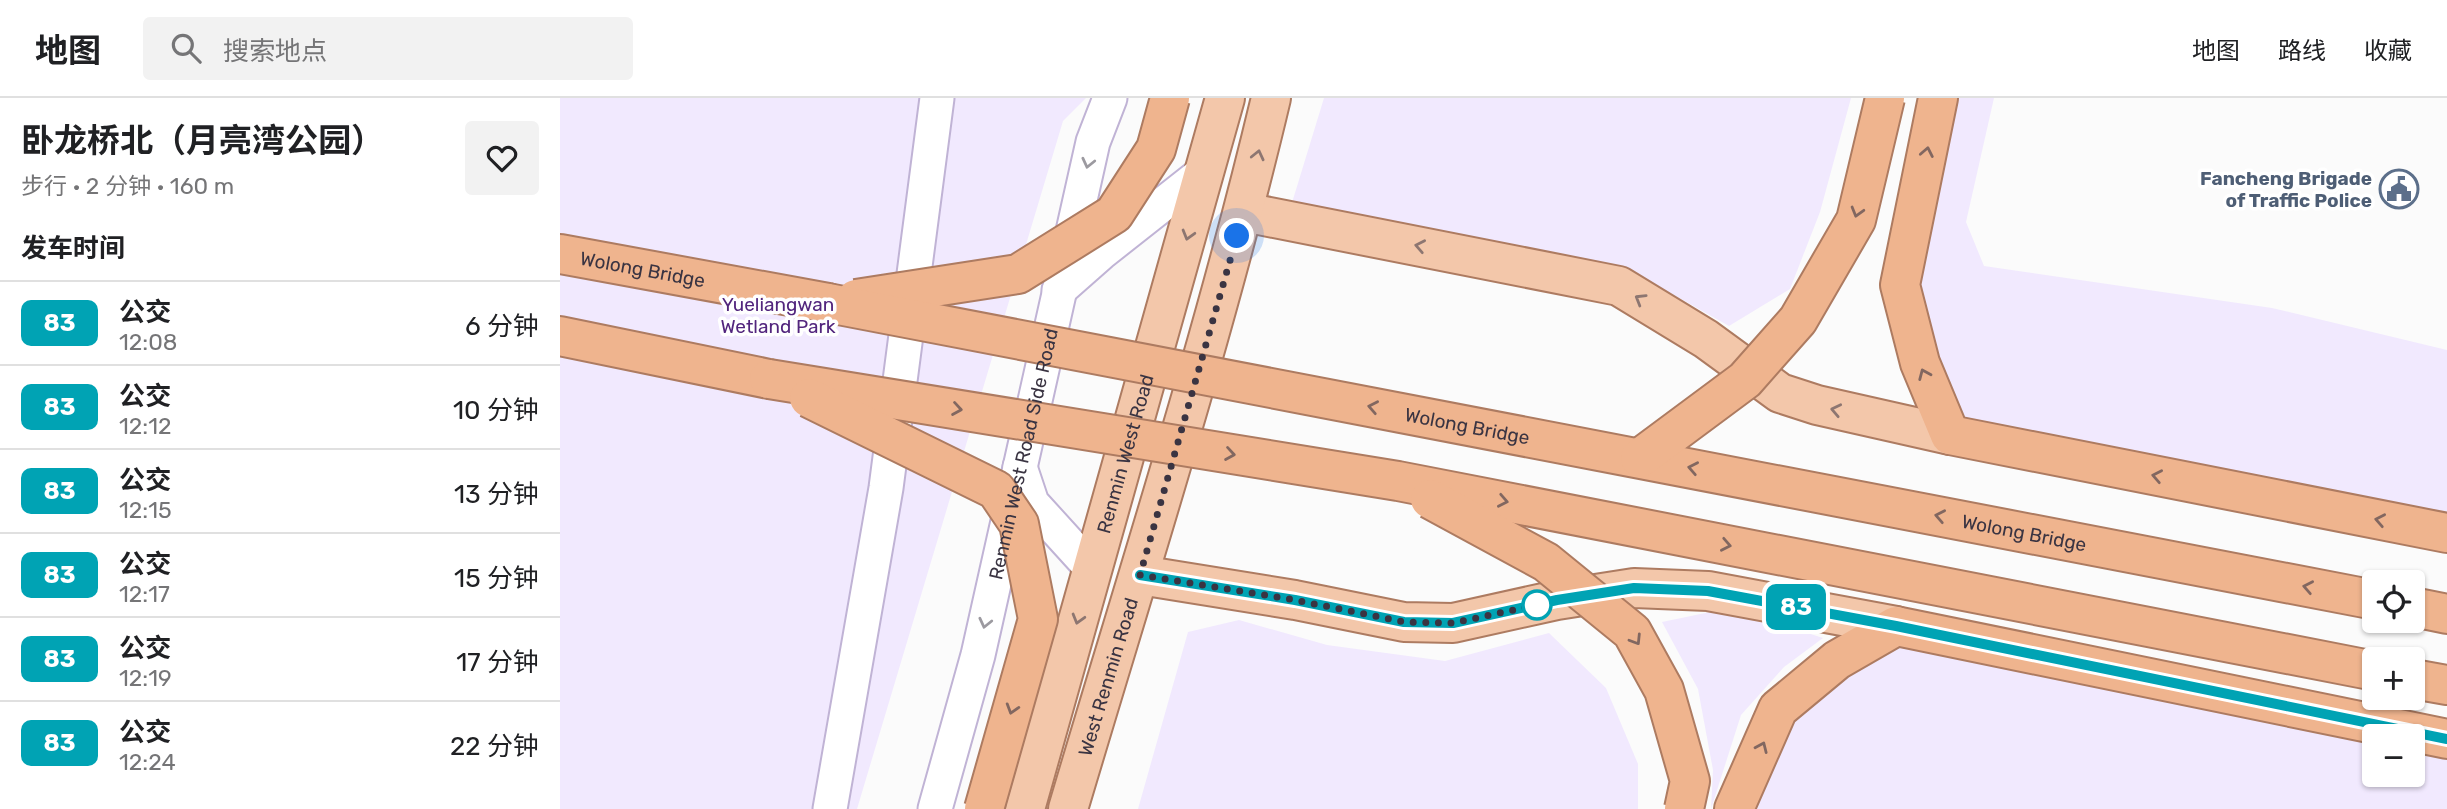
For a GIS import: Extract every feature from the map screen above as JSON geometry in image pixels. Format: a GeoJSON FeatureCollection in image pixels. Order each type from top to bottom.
{"type":"FeatureCollection","features":[{"type":"Feature","properties":{"kind":"highway"},"geometry":{"type":"LineString","coordinates":[[828,303],[1018,274],[1114,214],[1156,149],[1170,98]]}},
{"type":"Feature","properties":{"kind":"highway"},"geometry":{"type":"LineString","coordinates":[[1640,458],[1745,380],[1798,320],[1856,220],[1885,98]]}},
{"type":"Feature","properties":{"kind":"highway"},"geometry":{"type":"LineString","coordinates":[[1938,98],[1900,285],[1920,363],[1950,435],[2447,533]]}},
{"type":"Feature","properties":{"kind":"highway","name":"Wolong Bridge"},"geometry":{"type":"LineString","coordinates":[[560,254],[2362,597]]}},
{"type":"Feature","properties":{"kind":"highway"},"geometry":{"type":"LineString","coordinates":[[560,336],[769,379],[1398,481],[2362,668]]}},
{"type":"Feature","properties":{"kind":"highway"},"geometry":{"type":"LineString","coordinates":[[769,379],[996,490],[1019,524],[1038,619],[984,809]]}},
{"type":"Feature","properties":{"kind":"highway"},"geometry":{"type":"LineString","coordinates":[[1398,481],[1546,562],[1632,632],[1664,690],[1690,781],[1684,809]]}},
{"type":"Feature","properties":{"kind":"highway"},"geometry":{"type":"LineString","coordinates":[[2425,609],[2447,614]]}},
{"type":"Feature","properties":{"kind":"highway"},"geometry":{"type":"LineString","coordinates":[[1734,809],[1779,709],[1837,660],[1896,626],[2447,739]]}},
{"type":"Feature","properties":{"kind":"highway"},"geometry":{"type":"LineString","coordinates":[[2425,681],[2447,685]]}},
{"type":"Feature","properties":{"kind":"main road","name":"Renmin West Road"},"geometry":{"type":"LineString","coordinates":[[1025,809],[1225,98]]}},
{"type":"Feature","properties":{"kind":"main road","name":"West Renmin Road"},"geometry":{"type":"LineString","coordinates":[[1068,809],[1140,575],[1244,212],[1271,98]]}},
{"type":"Feature","properties":{"kind":"main road"},"geometry":{"type":"LineString","coordinates":[[1244,212],[1619,286],[1706,339],[1780,393],[1817,405],[1950,435]]}},
{"type":"Feature","properties":{"kind":"main road"},"geometry":{"type":"LineString","coordinates":[[1140,575],[1295,600],[1404,622],[1453,623],[1557,600],[1634,588],[1708,591],[1896,626]]}},
{"type":"Feature","properties":{"kind":"street"},"geometry":{"type":"LineString","coordinates":[[830,809],[887,488],[937,98]]}},
{"type":"Feature","properties":{"kind":"street","name":"Renmin West Road Side Road"},"geometry":{"type":"LineString","coordinates":[[935,809],[978,655],[1093,142],[1110,98]]}},
{"type":"Feature","properties":{"kind":"street"},"geometry":{"type":"LineString","coordinates":[[1059,290],[1101,253],[1205,171]]}},
{"type":"Feature","properties":{"kind":"street"},"geometry":{"type":"LineString","coordinates":[[1020,467],[1032,503],[1092,569]]}},
{"type":"Feature","properties":{"kind":"green space","name":"Yueliangwan Wetland Park"},"geometry":{"type":"Polygon","coordinates":[[[560,98],[1086,98],[1063,121],[857,809],[560,809],[560,98]]]}},
{"type":"Feature","properties":{"kind":"green space"},"geometry":{"type":"Polygon","coordinates":[[[1324,98],[1851,98],[1820,212],[1790,289],[1729,326],[1626,268],[1291,206],[1324,98]]]}},
{"type":"Feature","properties":{"kind":"green space"},"geometry":{"type":"Polygon","coordinates":[[[1938,98],[1994,98],[1966,222],[1984,266],[2272,308],[2447,350],[2447,533],[1950,435],[1900,285],[1938,98]]]}},
{"type":"Feature","properties":{"kind":"green space"},"geometry":{"type":"Polygon","coordinates":[[[1715,611],[1783,625],[1823,638],[1784,667],[1741,715],[1711,809],[1713,770],[1698,689],[1662,622],[1715,611]]]}},
{"type":"Feature","properties":{"kind":"green space"},"geometry":{"type":"Polygon","coordinates":[[[1239,620],[1327,645],[1445,661],[1549,633],[1606,688],[1638,764],[1638,809],[1138,809],[1188,632],[1239,620]]]}},
{"type":"Feature","properties":{"kind":"green space"},"geometry":{"type":"Polygon","coordinates":[[[1896,626],[2374,724],[2362,724],[2362,787],[2425,787],[2425,734],[2447,739],[2447,809],[1734,809],[1778,709],[1896,626]]]}},
{"type":"Feature","properties":{"kind":"bus line","name":"83"},"geometry":{"type":"LineString","coordinates":[[1140,575],[1295,600],[1404,622],[1453,623],[1557,600],[1634,588],[1708,591],[1896,626],[2447,739]]}},
{"type":"Feature","properties":{"kind":"place","name":"Fancheng Brigade of Traffic Police"},"geometry":{"type":"Point","coordinates":[2399,189]}},
{"type":"Feature","properties":{"kind":"route"},"geometry":{"type":"LineString","coordinates":[[1237,236],[1140,575],[1295,600],[1404,622],[1453,623],[1537,605]]}}]}
